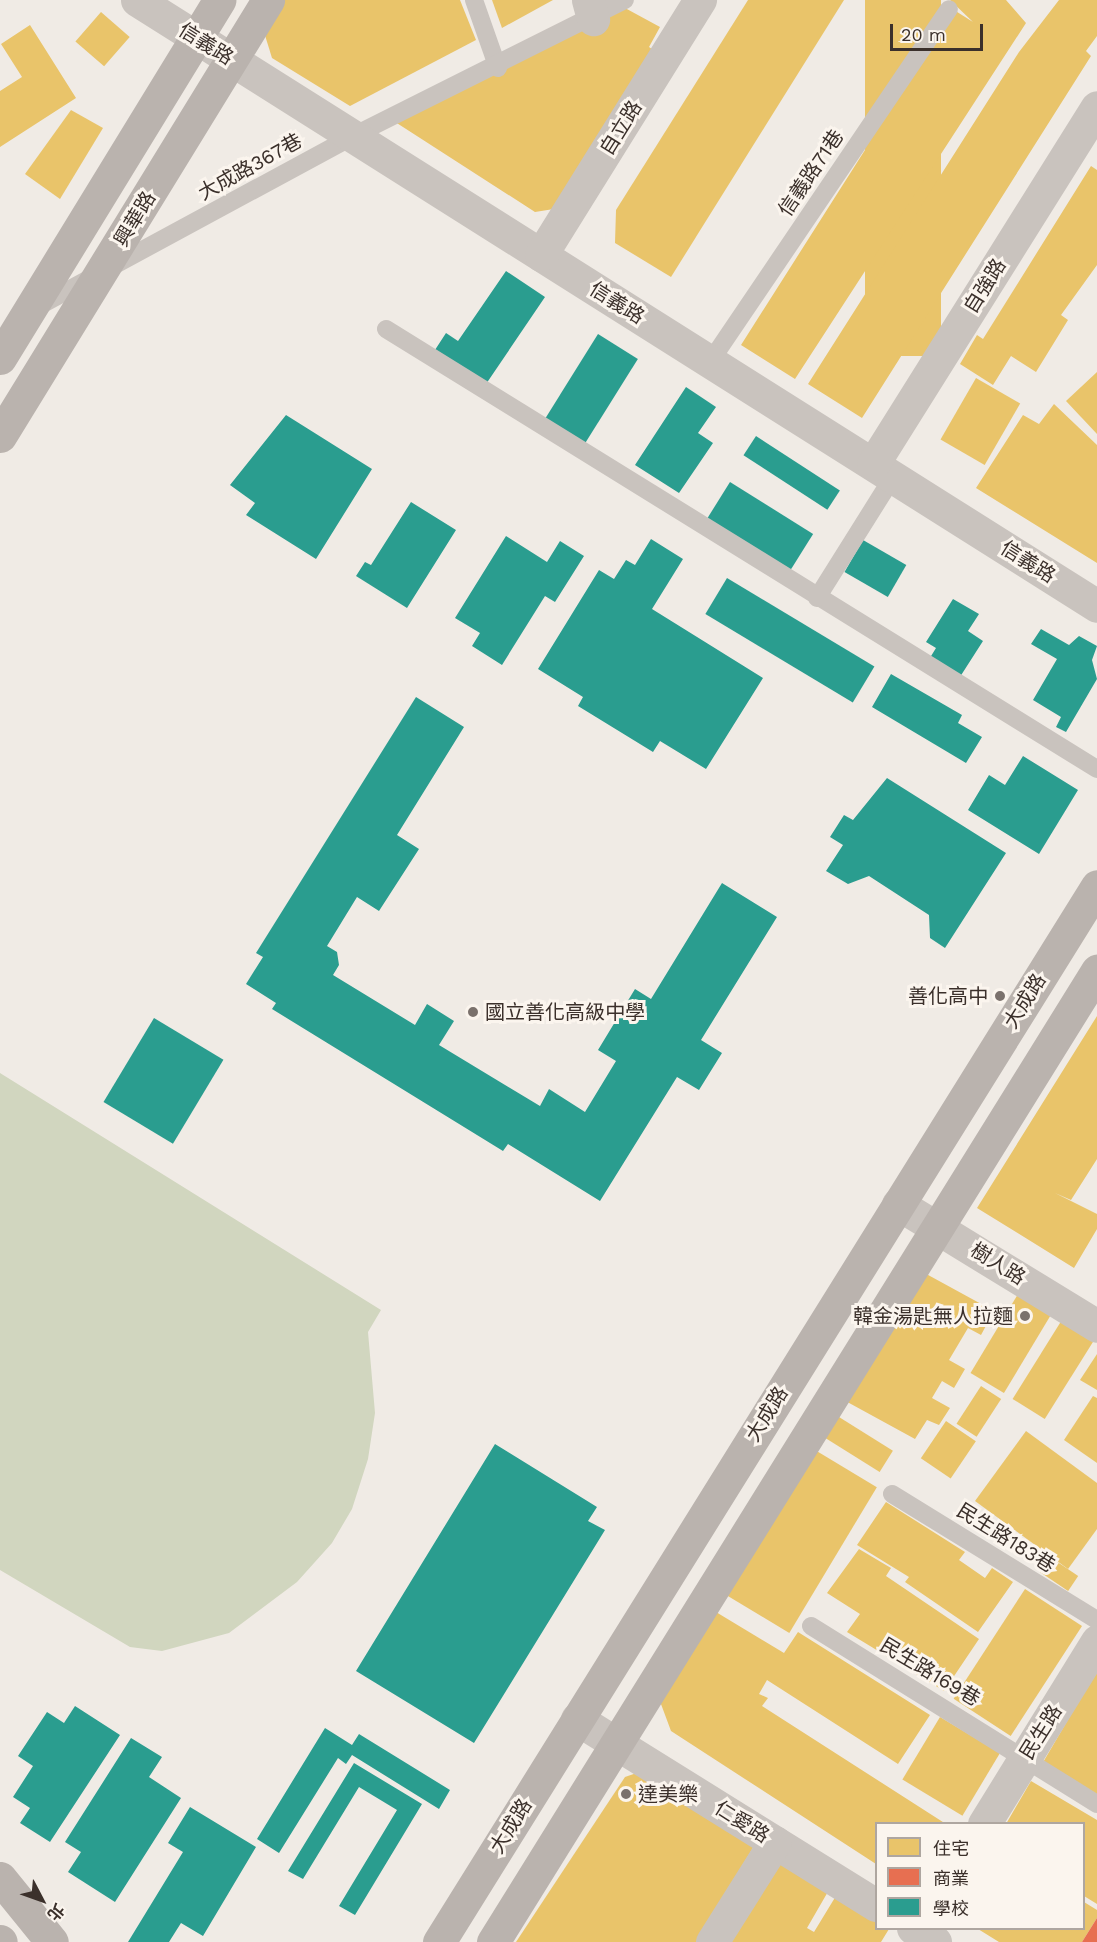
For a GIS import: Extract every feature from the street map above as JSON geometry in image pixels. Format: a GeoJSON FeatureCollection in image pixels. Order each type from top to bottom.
{"type":"FeatureCollection","features":[{"type":"Feature","properties":{"kind":"main road"},"geometry":{"type":"LineString","coordinates":[[0,358],[14,319],[219,0]]}},
{"type":"Feature","properties":{"kind":"main road","name":"興華路"},"geometry":{"type":"LineString","coordinates":[[0,436],[102,274],[268,0]]}},
{"type":"Feature","properties":{"kind":"main road","name":"大成路"},"geometry":{"type":"LineString","coordinates":[[439,1942],[1097,886]]}},
{"type":"Feature","properties":{"kind":"main road"},"geometry":{"type":"LineString","coordinates":[[493,1942],[1097,970]]}},
{"type":"Feature","properties":{"kind":"main road"},"geometry":{"type":"LineString","coordinates":[[0,1878],[52,1942]]}},
{"type":"Feature","properties":{"kind":"street","name":"信義路"},"geometry":{"type":"LineString","coordinates":[[137,0],[1097,606]]}},
{"type":"Feature","properties":{"kind":"street","name":"自立路"},"geometry":{"type":"LineString","coordinates":[[541,255],[700,0]]}},
{"type":"Feature","properties":{"kind":"street","name":"自強路"},"geometry":{"type":"LineString","coordinates":[[883,471],[1097,107]]}},
{"type":"Feature","properties":{"kind":"street","name":"樹人路"},"geometry":{"type":"LineString","coordinates":[[898,1204],[1096,1323]]}},
{"type":"Feature","properties":{"kind":"street","name":"民生路"},"geometry":{"type":"LineString","coordinates":[[985,1822],[1097,1641]]}},
{"type":"Feature","properties":{"kind":"street","name":"仁愛路"},"geometry":{"type":"LineString","coordinates":[[577,1719],[875,1904]]}},
{"type":"Feature","properties":{"kind":"street"},"geometry":{"type":"LineString","coordinates":[[712,1942],[775,1842]]}},
{"type":"Feature","properties":{"kind":"lane"},"geometry":{"type":"LineString","coordinates":[[474,0],[498,68]]}},
{"type":"Feature","properties":{"kind":"lane","name":"大成路367巷"},"geometry":{"type":"LineString","coordinates":[[14,319],[102,274],[353,136],[498,68],[591,9],[625,0]]}},
{"type":"Feature","properties":{"kind":"lane","name":"信義路71巷"},"geometry":{"type":"LineString","coordinates":[[710,362],[949,9]]}},
{"type":"Feature","properties":{"kind":"lane"},"geometry":{"type":"LineString","coordinates":[[386,329],[817,598],[1097,769]]}},
{"type":"Feature","properties":{"kind":"lane"},"geometry":{"type":"LineString","coordinates":[[817,598],[883,471]]}},
{"type":"Feature","properties":{"kind":"lane","name":"民生路183巷"},"geometry":{"type":"LineString","coordinates":[[892,1494],[1097,1620]]}},
{"type":"Feature","properties":{"kind":"lane","name":"民生路169巷"},"geometry":{"type":"LineString","coordinates":[[811,1626],[1026,1756],[1097,1804]]}},
{"type":"Feature","properties":{"kind":"green space"},"geometry":{"type":"Polygon","coordinates":[[[0,1073],[381,1310],[368,1332],[375,1413],[368,1459],[352,1509],[332,1543],[297,1582],[229,1633],[162,1651],[130,1647],[0,1570],[0,1073]]]}},
{"type":"Feature","properties":{"kind":"building: 住宅"},"geometry":{"type":"Polygon","coordinates":[[[284,0],[460,0],[476,40],[350,106],[272,58],[264,32],[284,0]]]}},
{"type":"Feature","properties":{"kind":"building: 住宅"},"geometry":{"type":"Polygon","coordinates":[[[492,0],[553,0],[502,28],[492,0]]]}},
{"type":"Feature","properties":{"kind":"building: 住宅"},"geometry":{"type":"Polygon","coordinates":[[[748,0],[844,0],[671,277],[615,243],[616,210],[748,0]]]}},
{"type":"Feature","properties":{"kind":"building: 住宅"},"geometry":{"type":"Polygon","coordinates":[[[865,0],[941,0],[941,356],[865,356],[865,0]]]}},
{"type":"Feature","properties":{"kind":"building: 住宅"},"geometry":{"type":"Polygon","coordinates":[[[950,0],[1006,0],[1026,23],[795,379],[741,345],[954,10],[973,22],[950,0]]]}},
{"type":"Feature","properties":{"kind":"building: 住宅"},"geometry":{"type":"Polygon","coordinates":[[[1059,0],[1097,0],[1097,36],[1086,51],[1091,56],[862,418],[808,384],[1019,52],[1059,0]]]}},
{"type":"Feature","properties":{"kind":"building: 住宅"},"geometry":{"type":"Polygon","coordinates":[[[625,8],[660,27],[649,47],[656,52],[560,208],[535,212],[389,118],[625,8]]]}},
{"type":"Feature","properties":{"kind":"building: 住宅"},"geometry":{"type":"Polygon","coordinates":[[[101,12],[130,37],[104,66],[75,41],[101,12]]]}},
{"type":"Feature","properties":{"kind":"building: 住宅"},"geometry":{"type":"Polygon","coordinates":[[[30,25],[76,98],[0,147],[0,91],[22,77],[1,44],[30,25]]]}},
{"type":"Feature","properties":{"kind":"building: 住宅"},"geometry":{"type":"Polygon","coordinates":[[[71,110],[103,128],[60,199],[25,174],[71,110]]]}},
{"type":"Feature","properties":{"kind":"building: 住宅"},"geometry":{"type":"Polygon","coordinates":[[[1091,166],[1097,170],[1097,265],[1061,315],[1068,320],[1036,372],[1011,356],[993,385],[960,364],[977,335],[983,339],[1091,166]]]}},
{"type":"Feature","properties":{"kind":"building: 住宅"},"geometry":{"type":"Polygon","coordinates":[[[1097,372],[1097,434],[1066,401],[1097,372]]]}},
{"type":"Feature","properties":{"kind":"building: 住宅"},"geometry":{"type":"Polygon","coordinates":[[[976,378],[1020,403],[985,465],[940,439],[976,378]]]}},
{"type":"Feature","properties":{"kind":"building: 住宅"},"geometry":{"type":"Polygon","coordinates":[[[1054,404],[1097,445],[1097,563],[976,488],[1023,415],[1039,424],[1054,404]]]}},
{"type":"Feature","properties":{"kind":"building: 住宅"},"geometry":{"type":"Polygon","coordinates":[[[1097,1016],[1097,1159],[1071,1200],[1055,1193],[1097,1214],[1097,1229],[1074,1268],[977,1208],[1097,1016]]]}},
{"type":"Feature","properties":{"kind":"building: 住宅"},"geometry":{"type":"Polygon","coordinates":[[[919,1270],[994,1311],[981,1335],[968,1328],[949,1360],[965,1369],[954,1388],[942,1381],[932,1398],[950,1408],[939,1425],[927,1420],[915,1439],[840,1398],[919,1270]]]}},
{"type":"Feature","properties":{"kind":"building: 住宅"},"geometry":{"type":"Polygon","coordinates":[[[1021,1289],[1054,1309],[1004,1393],[971,1373],[1021,1289]]]}},
{"type":"Feature","properties":{"kind":"building: 住宅"},"geometry":{"type":"Polygon","coordinates":[[[1065,1315],[1097,1335],[1045,1419],[1013,1399],[1065,1315]]]}},
{"type":"Feature","properties":{"kind":"building: 住宅"},"geometry":{"type":"Polygon","coordinates":[[[1097,1354],[1097,1390],[1080,1380],[1097,1354]]]}},
{"type":"Feature","properties":{"kind":"building: 住宅"},"geometry":{"type":"Polygon","coordinates":[[[981,1386],[1001,1399],[977,1437],[956,1424],[981,1386]]]}},
{"type":"Feature","properties":{"kind":"building: 住宅"},"geometry":{"type":"Polygon","coordinates":[[[1093,1396],[1097,1398],[1097,1463],[1064,1440],[1093,1396]]]}},
{"type":"Feature","properties":{"kind":"building: 住宅"},"geometry":{"type":"Polygon","coordinates":[[[831,1412],[893,1451],[880,1472],[818,1433],[831,1412]]]}},
{"type":"Feature","properties":{"kind":"building: 住宅"},"geometry":{"type":"Polygon","coordinates":[[[946,1421],[976,1441],[951,1478],[921,1458],[946,1421]]]}},
{"type":"Feature","properties":{"kind":"building: 住宅"},"geometry":{"type":"Polygon","coordinates":[[[1026,1431],[1097,1483],[1097,1529],[1068,1569],[975,1501],[1026,1431]]]}},
{"type":"Feature","properties":{"kind":"building: 住宅"},"geometry":{"type":"Polygon","coordinates":[[[810,1447],[877,1487],[789,1633],[722,1593],[810,1447]]]}},
{"type":"Feature","properties":{"kind":"building: 住宅"},"geometry":{"type":"Polygon","coordinates":[[[886,1502],[965,1552],[959,1560],[985,1578],[992,1568],[1013,1582],[978,1632],[905,1582],[909,1577],[857,1545],[886,1502]]]}},
{"type":"Feature","properties":{"kind":"building: 住宅"},"geometry":{"type":"Polygon","coordinates":[[[859,1549],[891,1568],[886,1576],[979,1639],[944,1691],[847,1632],[860,1614],[827,1593],[859,1549]]]}},
{"type":"Feature","properties":{"kind":"building: 住宅"},"geometry":{"type":"Polygon","coordinates":[[[1050,1557],[1078,1576],[1068,1591],[1040,1572],[1050,1557]]]}},
{"type":"Feature","properties":{"kind":"building: 住宅"},"geometry":{"type":"Polygon","coordinates":[[[1025,1589],[1082,1626],[1011,1736],[954,1699],[1025,1589]]]}},
{"type":"Feature","properties":{"kind":"building: 住宅"},"geometry":{"type":"Polygon","coordinates":[[[711,1609],[784,1653],[798,1632],[930,1715],[898,1764],[767,1680],[759,1694],[768,1698],[762,1706],[943,1822],[875,1822],[875,1863],[671,1731],[658,1696],[711,1609]]]}},
{"type":"Feature","properties":{"kind":"building: 住宅"},"geometry":{"type":"Polygon","coordinates":[[[1097,1670],[1097,1797],[1042,1764],[1097,1670]]]}},
{"type":"Feature","properties":{"kind":"building: 住宅"},"geometry":{"type":"Polygon","coordinates":[[[940,1717],[1000,1753],[962,1816],[902,1780],[940,1717]]]}},
{"type":"Feature","properties":{"kind":"building: 住宅"},"geometry":{"type":"Polygon","coordinates":[[[651,1768],[762,1833],[696,1942],[516,1942],[625,1777],[651,1768]]]}},
{"type":"Feature","properties":{"kind":"building: 住宅"},"geometry":{"type":"Polygon","coordinates":[[[1031,1781],[1097,1820],[1097,1904],[1085,1897],[1085,1822],[1007,1822],[1031,1781]]]}},
{"type":"Feature","properties":{"kind":"building: 住宅"},"geometry":{"type":"Polygon","coordinates":[[[775,1846],[833,1883],[807,1928],[814,1932],[842,1886],[875,1907],[875,1930],[888,1930],[881,1942],[722,1942],[775,1846]]]}},
{"type":"Feature","properties":{"kind":"building: 住宅"},"geometry":{"type":"Polygon","coordinates":[[[1085,1903],[1097,1910],[1097,1918],[1082,1942],[999,1942],[980,1930],[1085,1930],[1085,1903]]]}},
{"type":"Feature","properties":{"kind":"building: 商業"},"geometry":{"type":"Polygon","coordinates":[[[1097,1918],[1097,1942],[1082,1942],[1097,1918]]]}},
{"type":"Feature","properties":{"kind":"building: 學校"},"geometry":{"type":"Polygon","coordinates":[[[506,271],[545,297],[484,387],[433,353],[446,333],[458,341],[506,271]]]}},
{"type":"Feature","properties":{"kind":"building: 學校"},"geometry":{"type":"Polygon","coordinates":[[[598,334],[638,359],[580,451],[540,426],[598,334]]]}},
{"type":"Feature","properties":{"kind":"building: 學校"},"geometry":{"type":"Polygon","coordinates":[[[686,387],[716,407],[698,433],[713,443],[679,493],[635,465],[686,387]]]}},
{"type":"Feature","properties":{"kind":"building: 學校"},"geometry":{"type":"Polygon","coordinates":[[[286,415],[372,469],[316,559],[246,515],[255,503],[230,485],[286,415]]]}},
{"type":"Feature","properties":{"kind":"building: 學校"},"geometry":{"type":"Polygon","coordinates":[[[756,436],[840,490],[827,510],[743,455],[756,436]]]}},
{"type":"Feature","properties":{"kind":"building: 學校"},"geometry":{"type":"Polygon","coordinates":[[[730,482],[813,534],[787,576],[704,524],[730,482]]]}},
{"type":"Feature","properties":{"kind":"building: 學校"},"geometry":{"type":"Polygon","coordinates":[[[411,502],[456,530],[407,608],[356,576],[365,562],[371,565],[411,502]]]}},
{"type":"Feature","properties":{"kind":"building: 學校"},"geometry":{"type":"Polygon","coordinates":[[[506,536],[547,562],[560,541],[584,556],[555,602],[545,596],[502,665],[472,646],[480,633],[455,618],[506,536]]]}},
{"type":"Feature","properties":{"kind":"building: 學校"},"geometry":{"type":"Polygon","coordinates":[[[651,539],[683,559],[652,609],[763,678],[706,769],[660,741],[653,752],[578,706],[583,697],[538,669],[599,570],[614,579],[626,560],[635,565],[651,539]]]}},
{"type":"Feature","properties":{"kind":"building: 學校"},"geometry":{"type":"Polygon","coordinates":[[[863,540],[906,565],[888,597],[844,572],[863,540]]]}},
{"type":"Feature","properties":{"kind":"building: 學校"},"geometry":{"type":"Polygon","coordinates":[[[727,578],[874,667],[853,703],[705,614],[727,578]]]}},
{"type":"Feature","properties":{"kind":"building: 學校"},"geometry":{"type":"Polygon","coordinates":[[[953,599],[979,614],[968,631],[983,641],[958,680],[928,661],[936,648],[926,642],[953,599]]]}},
{"type":"Feature","properties":{"kind":"building: 學校"},"geometry":{"type":"Polygon","coordinates":[[[1041,629],[1069,645],[1079,636],[1097,646],[1092,660],[1097,679],[1066,732],[1056,727],[1061,717],[1033,700],[1057,659],[1031,644],[1041,629]]]}},
{"type":"Feature","properties":{"kind":"building: 學校"},"geometry":{"type":"Polygon","coordinates":[[[891,674],[962,715],[958,723],[982,737],[966,763],[872,707],[891,674]]]}},
{"type":"Feature","properties":{"kind":"building: 學校"},"geometry":{"type":"Polygon","coordinates":[[[416,697],[464,727],[397,835],[419,849],[379,911],[357,897],[327,946],[337,952],[339,965],[333,975],[415,1025],[427,1004],[454,1021],[439,1045],[540,1106],[549,1089],[585,1112],[616,1061],[598,1050],[635,989],[651,999],[722,883],[777,917],[701,1040],[722,1053],[699,1090],[677,1077],[600,1201],[508,1144],[503,1151],[272,1009],[276,1003],[246,984],[263,957],[256,953],[416,697]]]}},
{"type":"Feature","properties":{"kind":"building: 學校"},"geometry":{"type":"Polygon","coordinates":[[[1023,756],[1078,790],[1039,854],[968,810],[989,775],[1005,785],[1023,756]]]}},
{"type":"Feature","properties":{"kind":"building: 學校"},"geometry":{"type":"Polygon","coordinates":[[[887,778],[1006,853],[945,948],[930,938],[929,915],[869,876],[848,884],[826,871],[843,845],[830,837],[844,815],[853,820],[887,778]]]}},
{"type":"Feature","properties":{"kind":"building: 學校"},"geometry":{"type":"Polygon","coordinates":[[[154,1018],[223,1060],[173,1144],[104,1102],[154,1018]]]}},
{"type":"Feature","properties":{"kind":"building: 學校"},"geometry":{"type":"Polygon","coordinates":[[[495,1444],[597,1507],[588,1521],[605,1530],[474,1743],[356,1671],[495,1444]]]}},
{"type":"Feature","properties":{"kind":"building: 學校"},"geometry":{"type":"Polygon","coordinates":[[[75,1706],[120,1735],[50,1842],[20,1823],[30,1808],[13,1797],[33,1766],[18,1756],[47,1712],[64,1723],[75,1706]]]}},
{"type":"Feature","properties":{"kind":"building: 學校"},"geometry":{"type":"Polygon","coordinates":[[[325,1728],[352,1745],[359,1734],[450,1790],[439,1809],[352,1755],[346,1764],[338,1758],[279,1853],[257,1839],[325,1728]]]}},
{"type":"Feature","properties":{"kind":"building: 學校"},"geometry":{"type":"Polygon","coordinates":[[[131,1738],[162,1757],[149,1777],[181,1798],[115,1902],[68,1872],[81,1852],[65,1842],[131,1738]]]}},
{"type":"Feature","properties":{"kind":"building: 學校"},"geometry":{"type":"Polygon","coordinates":[[[354,1763],[422,1804],[355,1915],[339,1906],[397,1810],[359,1787],[303,1879],[288,1871],[354,1763]]]}},
{"type":"Feature","properties":{"kind":"building: 學校"},"geometry":{"type":"Polygon","coordinates":[[[190,1807],[256,1847],[203,1936],[181,1923],[169,1942],[128,1942],[183,1852],[168,1843],[190,1807]]]}},
{"type":"Feature","properties":{"kind":"place","name":"善化高中"},"geometry":{"type":"Point","coordinates":[1000,996]}},
{"type":"Feature","properties":{"kind":"place","name":"國立善化高級中學"},"geometry":{"type":"Point","coordinates":[473,1012]}},
{"type":"Feature","properties":{"kind":"place","name":"韓金湯匙無人拉麵"},"geometry":{"type":"Point","coordinates":[1025,1316]}},
{"type":"Feature","properties":{"kind":"place","name":"達美樂"},"geometry":{"type":"Point","coordinates":[626,1794]}}]}
